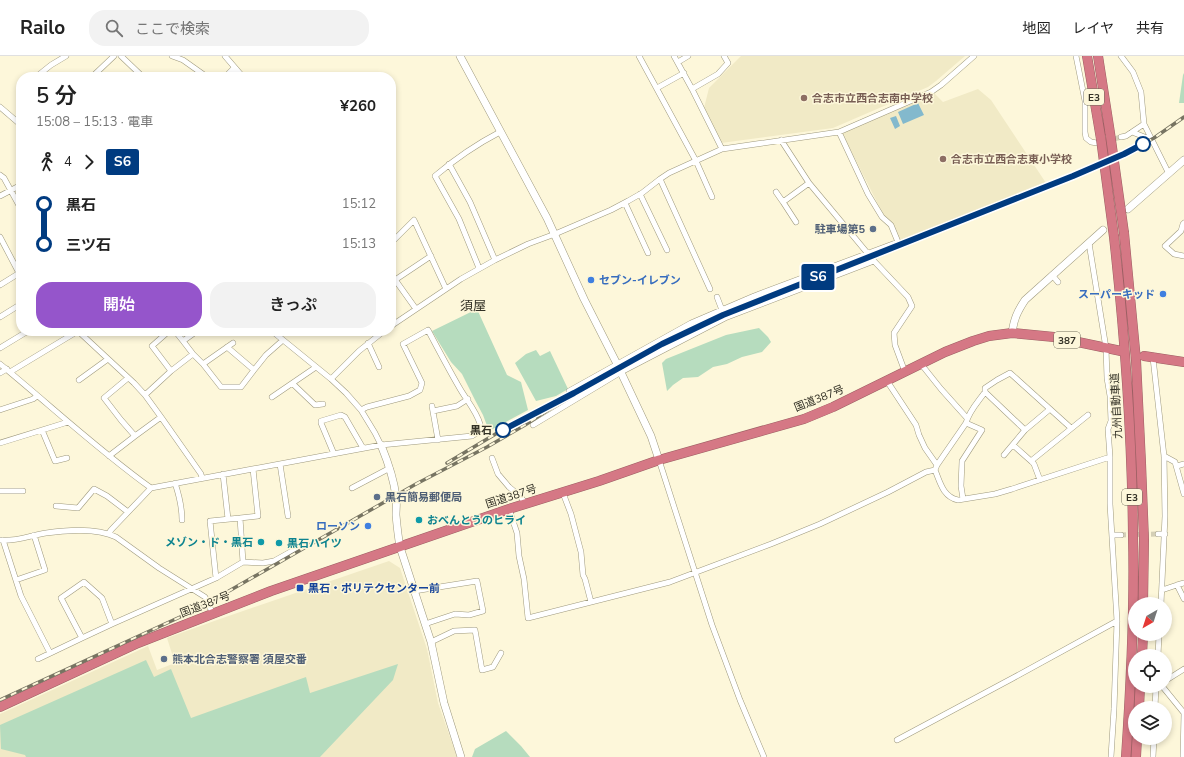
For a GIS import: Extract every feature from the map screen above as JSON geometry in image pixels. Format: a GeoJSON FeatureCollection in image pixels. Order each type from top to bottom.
{"type":"FeatureCollection","features":[{"type":"Feature","properties":{"kind":"highway","name":"九州自動車道"},"geometry":{"type":"LineString","coordinates":[[1087,56],[1114,237],[1129,408],[1134,537],[1133,620],[1126,757]]}},
{"type":"Feature","properties":{"kind":"highway","name":"九州自動車道"},"geometry":{"type":"LineString","coordinates":[[1098,56],[1124,232],[1136,360],[1142,463],[1144,547],[1143,597]]}},
{"type":"Feature","properties":{"kind":"highway","name":"387"},"geometry":{"type":"LineString","coordinates":[[1012,333],[1054,337],[1121,351]]}},
{"type":"Feature","properties":{"kind":"highway","name":"国道387号"},"geometry":{"type":"LineString","coordinates":[[0,707],[138,643],[271,591],[509,509],[599,482],[659,460],[804,418],[833,407],[945,352],[989,336],[1012,333]]}},
{"type":"Feature","properties":{"kind":"highway"},"geometry":{"type":"LineString","coordinates":[[1144,356],[1184,362]]}},
{"type":"Feature","properties":{"kind":"highway"},"geometry":{"type":"LineString","coordinates":[[1136,757],[1137,745]]}},
{"type":"Feature","properties":{"kind":"street"},"geometry":{"type":"LineString","coordinates":[[42,72],[66,56]]}},
{"type":"Feature","properties":{"kind":"street"},"geometry":{"type":"LineString","coordinates":[[98,72],[114,56]]}},
{"type":"Feature","properties":{"kind":"street"},"geometry":{"type":"LineString","coordinates":[[121,56],[137,72]]}},
{"type":"Feature","properties":{"kind":"street"},"geometry":{"type":"LineString","coordinates":[[172,56],[183,60],[200,72]]}},
{"type":"Feature","properties":{"kind":"street"},"geometry":{"type":"LineString","coordinates":[[225,56],[238,72]]}},
{"type":"Feature","properties":{"kind":"street"},"geometry":{"type":"LineString","coordinates":[[460,56],[555,234],[584,299],[651,436],[712,625],[740,700],[764,757]]}},
{"type":"Feature","properties":{"kind":"street"},"geometry":{"type":"LineString","coordinates":[[639,56],[696,161],[712,197]]}},
{"type":"Feature","properties":{"kind":"street"},"geometry":{"type":"LineString","coordinates":[[674,56],[722,149]]}},
{"type":"Feature","properties":{"kind":"street"},"geometry":{"type":"LineString","coordinates":[[678,62],[688,56]]}},
{"type":"Feature","properties":{"kind":"street"},"geometry":{"type":"LineString","coordinates":[[692,89],[718,74],[728,63],[724,56]]}},
{"type":"Feature","properties":{"kind":"street"},"geometry":{"type":"LineString","coordinates":[[396,323],[479,268],[528,244],[611,210],[640,194],[660,179],[722,149],[839,132],[931,92],[974,56]]}},
{"type":"Feature","properties":{"kind":"street"},"geometry":{"type":"LineString","coordinates":[[1076,56],[1085,101],[1086,138],[1091,142],[1099,141]]}},
{"type":"Feature","properties":{"kind":"street"},"geometry":{"type":"LineString","coordinates":[[1121,56],[1133,72],[1141,92],[1145,125],[1149,137],[1169,174]]}},
{"type":"Feature","properties":{"kind":"street"},"geometry":{"type":"LineString","coordinates":[[230,72],[234,68]]}},
{"type":"Feature","properties":{"kind":"street"},"geometry":{"type":"LineString","coordinates":[[657,88],[684,73]]}},
{"type":"Feature","properties":{"kind":"street"},"geometry":{"type":"LineString","coordinates":[[0,107],[16,121]]}},
{"type":"Feature","properties":{"kind":"street"},"geometry":{"type":"LineString","coordinates":[[1121,137],[1126,136],[1145,125]]}},
{"type":"Feature","properties":{"kind":"street"},"geometry":{"type":"LineString","coordinates":[[479,268],[459,219],[435,176],[449,164],[481,142],[500,132]]}},
{"type":"Feature","properties":{"kind":"street"},"geometry":{"type":"LineString","coordinates":[[570,392],[691,323],[721,309],[898,242],[891,225],[882,217],[868,194],[839,132]]}},
{"type":"Feature","properties":{"kind":"street"},"geometry":{"type":"LineString","coordinates":[[1132,132],[1149,137]]}},
{"type":"Feature","properties":{"kind":"street"},"geometry":{"type":"LineString","coordinates":[[781,140],[809,183],[874,261],[908,297],[912,306],[894,333],[895,345],[905,372]]}},
{"type":"Feature","properties":{"kind":"street"},"geometry":{"type":"LineString","coordinates":[[1128,208],[1184,160]]}},
{"type":"Feature","properties":{"kind":"street"},"geometry":{"type":"LineString","coordinates":[[449,164],[470,202],[495,260]]}},
{"type":"Feature","properties":{"kind":"street"},"geometry":{"type":"LineString","coordinates":[[0,175],[4,178],[16,200]]}},
{"type":"Feature","properties":{"kind":"street"},"geometry":{"type":"LineString","coordinates":[[660,179],[710,289]]}},
{"type":"Feature","properties":{"kind":"street"},"geometry":{"type":"LineString","coordinates":[[783,202],[809,183]]}},
{"type":"Feature","properties":{"kind":"street"},"geometry":{"type":"LineString","coordinates":[[0,196],[16,188]]}},
{"type":"Feature","properties":{"kind":"street"},"geometry":{"type":"LineString","coordinates":[[776,192],[796,222]]}},
{"type":"Feature","properties":{"kind":"street"},"geometry":{"type":"LineString","coordinates":[[640,194],[667,250]]}},
{"type":"Feature","properties":{"kind":"street"},"geometry":{"type":"LineString","coordinates":[[625,203],[648,253]]}},
{"type":"Feature","properties":{"kind":"street"},"geometry":{"type":"LineString","coordinates":[[396,238],[414,220],[446,289]]}},
{"type":"Feature","properties":{"kind":"street"},"geometry":{"type":"LineString","coordinates":[[1184,223],[1181,231],[1165,246],[1174,254],[1184,256]]}},
{"type":"Feature","properties":{"kind":"street"},"geometry":{"type":"LineString","coordinates":[[1012,333],[1014,320],[1018,310],[1026,300],[1052,275],[1090,243],[1102,230]]}},
{"type":"Feature","properties":{"kind":"street"},"geometry":{"type":"LineString","coordinates":[[0,237],[16,266]]}},
{"type":"Feature","properties":{"kind":"street"},"geometry":{"type":"LineString","coordinates":[[1090,243],[1106,348],[1107,378],[1111,415],[1111,421],[1108,429],[1110,457],[1110,504],[1117,621],[1111,757]]}},
{"type":"Feature","properties":{"kind":"street"},"geometry":{"type":"LineString","coordinates":[[396,279],[431,256]]}},
{"type":"Feature","properties":{"kind":"street"},"geometry":{"type":"LineString","coordinates":[[533,425],[621,372],[725,318],[874,261]]}},
{"type":"Feature","properties":{"kind":"street"},"geometry":{"type":"LineString","coordinates":[[0,285],[16,275]]}},
{"type":"Feature","properties":{"kind":"street"},"geometry":{"type":"LineString","coordinates":[[1052,275],[1058,282]]}},
{"type":"Feature","properties":{"kind":"street"},"geometry":{"type":"LineString","coordinates":[[396,281],[416,309]]}},
{"type":"Feature","properties":{"kind":"street"},"geometry":{"type":"LineString","coordinates":[[716,298],[725,318]]}},
{"type":"Feature","properties":{"kind":"street"},"geometry":{"type":"LineString","coordinates":[[0,317],[16,307]]}},
{"type":"Feature","properties":{"kind":"street"},"geometry":{"type":"LineString","coordinates":[[109,533],[151,488],[364,448],[472,436],[478,433],[480,428],[468,399],[459,388],[428,330],[402,344],[422,383],[420,390],[409,396],[361,410]]}},
{"type":"Feature","properties":{"kind":"street"},"geometry":{"type":"LineString","coordinates":[[0,348],[20,336]]}},
{"type":"Feature","properties":{"kind":"street"},"geometry":{"type":"LineString","coordinates":[[0,373],[9,371],[69,336]]}},
{"type":"Feature","properties":{"kind":"street"},"geometry":{"type":"LineString","coordinates":[[83,336],[145,395],[201,474],[202,478]]}},
{"type":"Feature","properties":{"kind":"street"},"geometry":{"type":"LineString","coordinates":[[163,336],[152,346],[171,371]]}},
{"type":"Feature","properties":{"kind":"street"},"geometry":{"type":"LineString","coordinates":[[179,336],[221,387],[242,387],[266,355],[283,340]]}},
{"type":"Feature","properties":{"kind":"street"},"geometry":{"type":"LineString","coordinates":[[183,341],[190,336]]}},
{"type":"Feature","properties":{"kind":"street"},"geometry":{"type":"LineString","coordinates":[[278,336],[346,392],[361,410],[376,433],[390,468],[396,495],[396,513],[400,546],[431,642],[444,703],[461,757]]}},
{"type":"Feature","properties":{"kind":"street"},"geometry":{"type":"LineString","coordinates":[[331,379],[368,343],[377,336]]}},
{"type":"Feature","properties":{"kind":"street"},"geometry":{"type":"LineString","coordinates":[[203,364],[233,342]]}},
{"type":"Feature","properties":{"kind":"street"},"geometry":{"type":"LineString","coordinates":[[368,343],[379,367]]}},
{"type":"Feature","properties":{"kind":"street"},"geometry":{"type":"LineString","coordinates":[[227,347],[254,370]]}},
{"type":"Feature","properties":{"kind":"street"},"geometry":{"type":"LineString","coordinates":[[145,395],[171,371],[193,354]]}},
{"type":"Feature","properties":{"kind":"street"},"geometry":{"type":"LineString","coordinates":[[1154,358],[1164,456],[1165,534],[1162,597]]}},
{"type":"Feature","properties":{"kind":"street"},"geometry":{"type":"LineString","coordinates":[[79,380],[108,360]]}},
{"type":"Feature","properties":{"kind":"street"},"geometry":{"type":"LineString","coordinates":[[0,364],[126,470],[151,488]]}},
{"type":"Feature","properties":{"kind":"street"},"geometry":{"type":"LineString","coordinates":[[921,364],[966,420],[982,430],[962,461],[961,486],[963,499]]}},
{"type":"Feature","properties":{"kind":"street"},"geometry":{"type":"LineString","coordinates":[[272,397],[316,367]]}},
{"type":"Feature","properties":{"kind":"street"},"geometry":{"type":"LineString","coordinates":[[509,509],[517,533],[528,618],[670,582],[820,524],[888,492],[936,467],[985,392],[985,388],[1010,373],[1071,428]]}},
{"type":"Feature","properties":{"kind":"street"},"geometry":{"type":"LineString","coordinates":[[128,378],[104,398],[135,436]]}},
{"type":"Feature","properties":{"kind":"street"},"geometry":{"type":"LineString","coordinates":[[887,381],[916,425],[925,448],[936,467],[945,493],[952,499],[958,500],[995,494],[1110,457]]}},
{"type":"Feature","properties":{"kind":"street"},"geometry":{"type":"LineString","coordinates":[[293,384],[315,405],[323,404]]}},
{"type":"Feature","properties":{"kind":"street"},"geometry":{"type":"LineString","coordinates":[[985,392],[1025,430]]}},
{"type":"Feature","properties":{"kind":"street"},"geometry":{"type":"LineString","coordinates":[[0,410],[38,396]]}},
{"type":"Feature","properties":{"kind":"street"},"geometry":{"type":"LineString","coordinates":[[438,440],[433,408],[457,406],[468,399]]}},
{"type":"Feature","properties":{"kind":"street"},"geometry":{"type":"LineString","coordinates":[[1004,455],[1025,430],[1050,409]]}},
{"type":"Feature","properties":{"kind":"street"},"geometry":{"type":"LineString","coordinates":[[334,454],[320,423],[321,421],[341,415],[345,417],[364,448]]}},
{"type":"Feature","properties":{"kind":"street"},"geometry":{"type":"LineString","coordinates":[[1031,461],[1088,415]]}},
{"type":"Feature","properties":{"kind":"street"},"geometry":{"type":"LineString","coordinates":[[109,456],[161,417]]}},
{"type":"Feature","properties":{"kind":"street"},"geometry":{"type":"LineString","coordinates":[[0,443],[68,422]]}},
{"type":"Feature","properties":{"kind":"street"},"geometry":{"type":"LineString","coordinates":[[42,430],[55,461],[67,458]]}},
{"type":"Feature","properties":{"kind":"street"},"geometry":{"type":"LineString","coordinates":[[1012,445],[1034,464],[1040,480]]}},
{"type":"Feature","properties":{"kind":"street"},"geometry":{"type":"LineString","coordinates":[[1164,456],[1175,462],[1184,494]]}},
{"type":"Feature","properties":{"kind":"street"},"geometry":{"type":"LineString","coordinates":[[492,458],[498,474],[526,504]]}},
{"type":"Feature","properties":{"kind":"street"},"geometry":{"type":"LineString","coordinates":[[280,464],[288,516]]}},
{"type":"Feature","properties":{"kind":"street"},"geometry":{"type":"LineString","coordinates":[[1177,466],[1184,464]]}},
{"type":"Feature","properties":{"kind":"street"},"geometry":{"type":"LineString","coordinates":[[352,488],[390,468]]}},
{"type":"Feature","properties":{"kind":"street"},"geometry":{"type":"LineString","coordinates":[[216,578],[210,521],[258,516],[253,469]]}},
{"type":"Feature","properties":{"kind":"street"},"geometry":{"type":"LineString","coordinates":[[223,474],[228,519]]}},
{"type":"Feature","properties":{"kind":"street"},"geometry":{"type":"LineString","coordinates":[[175,483],[179,494],[182,520]]}},
{"type":"Feature","properties":{"kind":"street"},"geometry":{"type":"LineString","coordinates":[[56,506],[78,508],[94,489],[107,496],[128,512]]}},
{"type":"Feature","properties":{"kind":"street"},"geometry":{"type":"LineString","coordinates":[[0,491],[22,491]]}},
{"type":"Feature","properties":{"kind":"street"},"geometry":{"type":"LineString","coordinates":[[562,493],[571,514],[581,552],[583,575],[591,602]]}},
{"type":"Feature","properties":{"kind":"street"},"geometry":{"type":"LineString","coordinates":[[240,518],[243,562]]}},
{"type":"Feature","properties":{"kind":"street"},"geometry":{"type":"LineString","coordinates":[[50,653],[21,596],[1,540],[21,539],[45,533],[68,531],[109,533],[116,536],[159,568],[205,597],[213,614]]}},
{"type":"Feature","properties":{"kind":"street"},"geometry":{"type":"LineString","coordinates":[[1158,534],[1165,534]]}},
{"type":"Feature","properties":{"kind":"street"},"geometry":{"type":"LineString","coordinates":[[16,580],[45,570],[34,535]]}},
{"type":"Feature","properties":{"kind":"street"},"geometry":{"type":"LineString","coordinates":[[1112,535],[1121,535]]}},
{"type":"Feature","properties":{"kind":"street"},"geometry":{"type":"LineString","coordinates":[[38,659],[112,624],[216,578],[243,562],[263,564],[274,561],[301,546]]}},
{"type":"Feature","properties":{"kind":"street"},"geometry":{"type":"LineString","coordinates":[[414,591],[476,581],[483,611],[469,615],[455,614],[425,624]]}},
{"type":"Feature","properties":{"kind":"street"},"geometry":{"type":"LineString","coordinates":[[82,638],[61,598],[84,582],[102,598],[112,624]]}},
{"type":"Feature","properties":{"kind":"street"},"geometry":{"type":"LineString","coordinates":[[1162,590],[1184,583]]}},
{"type":"Feature","properties":{"kind":"street"},"geometry":{"type":"LineString","coordinates":[[1177,585],[1184,599]]}},
{"type":"Feature","properties":{"kind":"street"},"geometry":{"type":"LineString","coordinates":[[897,740],[1117,621]]}},
{"type":"Feature","properties":{"kind":"street"},"geometry":{"type":"LineString","coordinates":[[431,642],[454,631],[475,630],[482,670],[493,668],[501,653]]}},
{"type":"Feature","properties":{"kind":"street"},"geometry":{"type":"LineString","coordinates":[[1172,677],[1184,669]]}},
{"type":"Feature","properties":{"kind":"street"},"geometry":{"type":"LineString","coordinates":[[1168,693],[1184,714],[1183,757]]}},
{"type":"Feature","properties":{"kind":"street"},"geometry":{"type":"LineString","coordinates":[[1153,757],[1154,745]]}},
{"type":"Feature","properties":{"kind":"shaded area","name":"合志市立西合志南中学校"},"geometry":{"type":"Polygon","coordinates":[[[741,56],[965,56],[928,87],[833,128],[721,143],[704,108],[709,88],[741,56]]]}},
{"type":"Feature","properties":{"kind":"shaded area","name":"合志市立西合志東小学校"},"geometry":{"type":"Polygon","coordinates":[[[978,89],[991,100],[1048,186],[900,243],[893,223],[884,216],[842,133],[934,93],[943,102],[978,89]]]}},
{"type":"Feature","properties":{"kind":"shaded area"},"geometry":{"type":"Polygon","coordinates":[[[389,561],[400,568],[427,649],[438,703],[457,757],[0,757],[0,714],[148,646],[157,670],[175,663],[167,638],[389,561]]]}},
{"type":"Feature","properties":{"kind":"green space"},"geometry":{"type":"Polygon","coordinates":[[[1184,73],[1184,103],[1179,103],[1183,75],[1184,73]]]}},
{"type":"Feature","properties":{"kind":"green space"},"geometry":{"type":"Polygon","coordinates":[[[477,309],[507,375],[521,382],[528,410],[489,431],[483,415],[462,374],[451,362],[432,331],[477,309]]]}},
{"type":"Feature","properties":{"kind":"green space"},"geometry":{"type":"Polygon","coordinates":[[[759,328],[771,342],[762,352],[742,357],[727,364],[713,367],[698,377],[683,378],[667,391],[662,363],[666,359],[726,335],[759,328]]]}},
{"type":"Feature","properties":{"kind":"green space"},"geometry":{"type":"Polygon","coordinates":[[[536,350],[540,356],[550,351],[568,389],[556,396],[536,401],[515,363],[526,354],[536,350]]]}},
{"type":"Feature","properties":{"kind":"green space"},"geometry":{"type":"Polygon","coordinates":[[[146,660],[154,677],[171,669],[191,718],[306,677],[310,693],[398,664],[393,680],[320,757],[26,757],[25,755],[1,749],[0,725],[146,660]]]}},
{"type":"Feature","properties":{"kind":"green space"},"geometry":{"type":"Polygon","coordinates":[[[506,731],[530,757],[472,757],[475,749],[506,731]]]}},
{"type":"Feature","properties":{"kind":"water"},"geometry":{"type":"Polygon","coordinates":[[[918,103],[924,115],[903,124],[898,112],[918,103]]]}},
{"type":"Feature","properties":{"kind":"water"},"geometry":{"type":"Polygon","coordinates":[[[896,116],[900,126],[895,129],[890,118],[896,116]]]}},
{"type":"Feature","properties":{"kind":"tunnel"},"geometry":{"type":"LineString","coordinates":[[1100,143],[1121,137]]}},
{"type":"Feature","properties":{"kind":"tunnel"},"geometry":{"type":"LineString","coordinates":[[1121,535],[1158,534]]}},
{"type":"Feature","properties":{"kind":"railway"},"geometry":{"type":"LineString","coordinates":[[1125,154],[1154,138],[1184,117]]}},
{"type":"Feature","properties":{"kind":"railway"},"geometry":{"type":"LineString","coordinates":[[0,700],[208,603],[416,484],[487,447],[525,425],[574,393],[662,344],[752,303],[1095,166]]}},
{"type":"Feature","properties":{"kind":"railway"},"geometry":{"type":"LineString","coordinates":[[447,463],[514,423],[539,410]]}},
{"type":"Feature","properties":{"kind":"train","name":"S6"},"geometry":{"type":"LineString","coordinates":[[503,430],[574,393],[662,344],[723,315],[1073,176],[1143,144]]}},
{"type":"Feature","properties":{"kind":"place","name":"合志市立西合志南中学校"},"geometry":{"type":"Point","coordinates":[804,98]}},
{"type":"Feature","properties":{"kind":"place","name":"合志市立西合志東小学校"},"geometry":{"type":"Point","coordinates":[943,159]}},
{"type":"Feature","properties":{"kind":"place","name":"駐車場第5"},"geometry":{"type":"Point","coordinates":[873,229]}},
{"type":"Feature","properties":{"kind":"place","name":"セブン-イレブン"},"geometry":{"type":"Point","coordinates":[591,280]}},
{"type":"Feature","properties":{"kind":"place","name":"スーパーキッド"},"geometry":{"type":"Point","coordinates":[1163,294]}},
{"type":"Feature","properties":{"kind":"place","name":"黒石"},"geometry":{"type":"Point","coordinates":[503,430]}},
{"type":"Feature","properties":{"kind":"place","name":"黒石簡易郵便局"},"geometry":{"type":"Point","coordinates":[377,497]}},
{"type":"Feature","properties":{"kind":"place","name":"おべんとうのヒライ"},"geometry":{"type":"Point","coordinates":[419,520]}},
{"type":"Feature","properties":{"kind":"place","name":"ローソン"},"geometry":{"type":"Point","coordinates":[368,526]}},
{"type":"Feature","properties":{"kind":"place","name":"メゾン・ド・黒石"},"geometry":{"type":"Point","coordinates":[261,542]}},
{"type":"Feature","properties":{"kind":"place","name":"黒石ハイツ"},"geometry":{"type":"Point","coordinates":[279,543]}},
{"type":"Feature","properties":{"kind":"place","name":"黒石・ポリテクセンター前"},"geometry":{"type":"Point","coordinates":[300,588]}},
{"type":"Feature","properties":{"kind":"place","name":"熊本北合志警察署 須屋交番"},"geometry":{"type":"Point","coordinates":[164,659]}},
{"type":"Feature","properties":{"kind":"district","name":"須屋"},"geometry":{"type":"Point","coordinates":[473,305]}}]}
